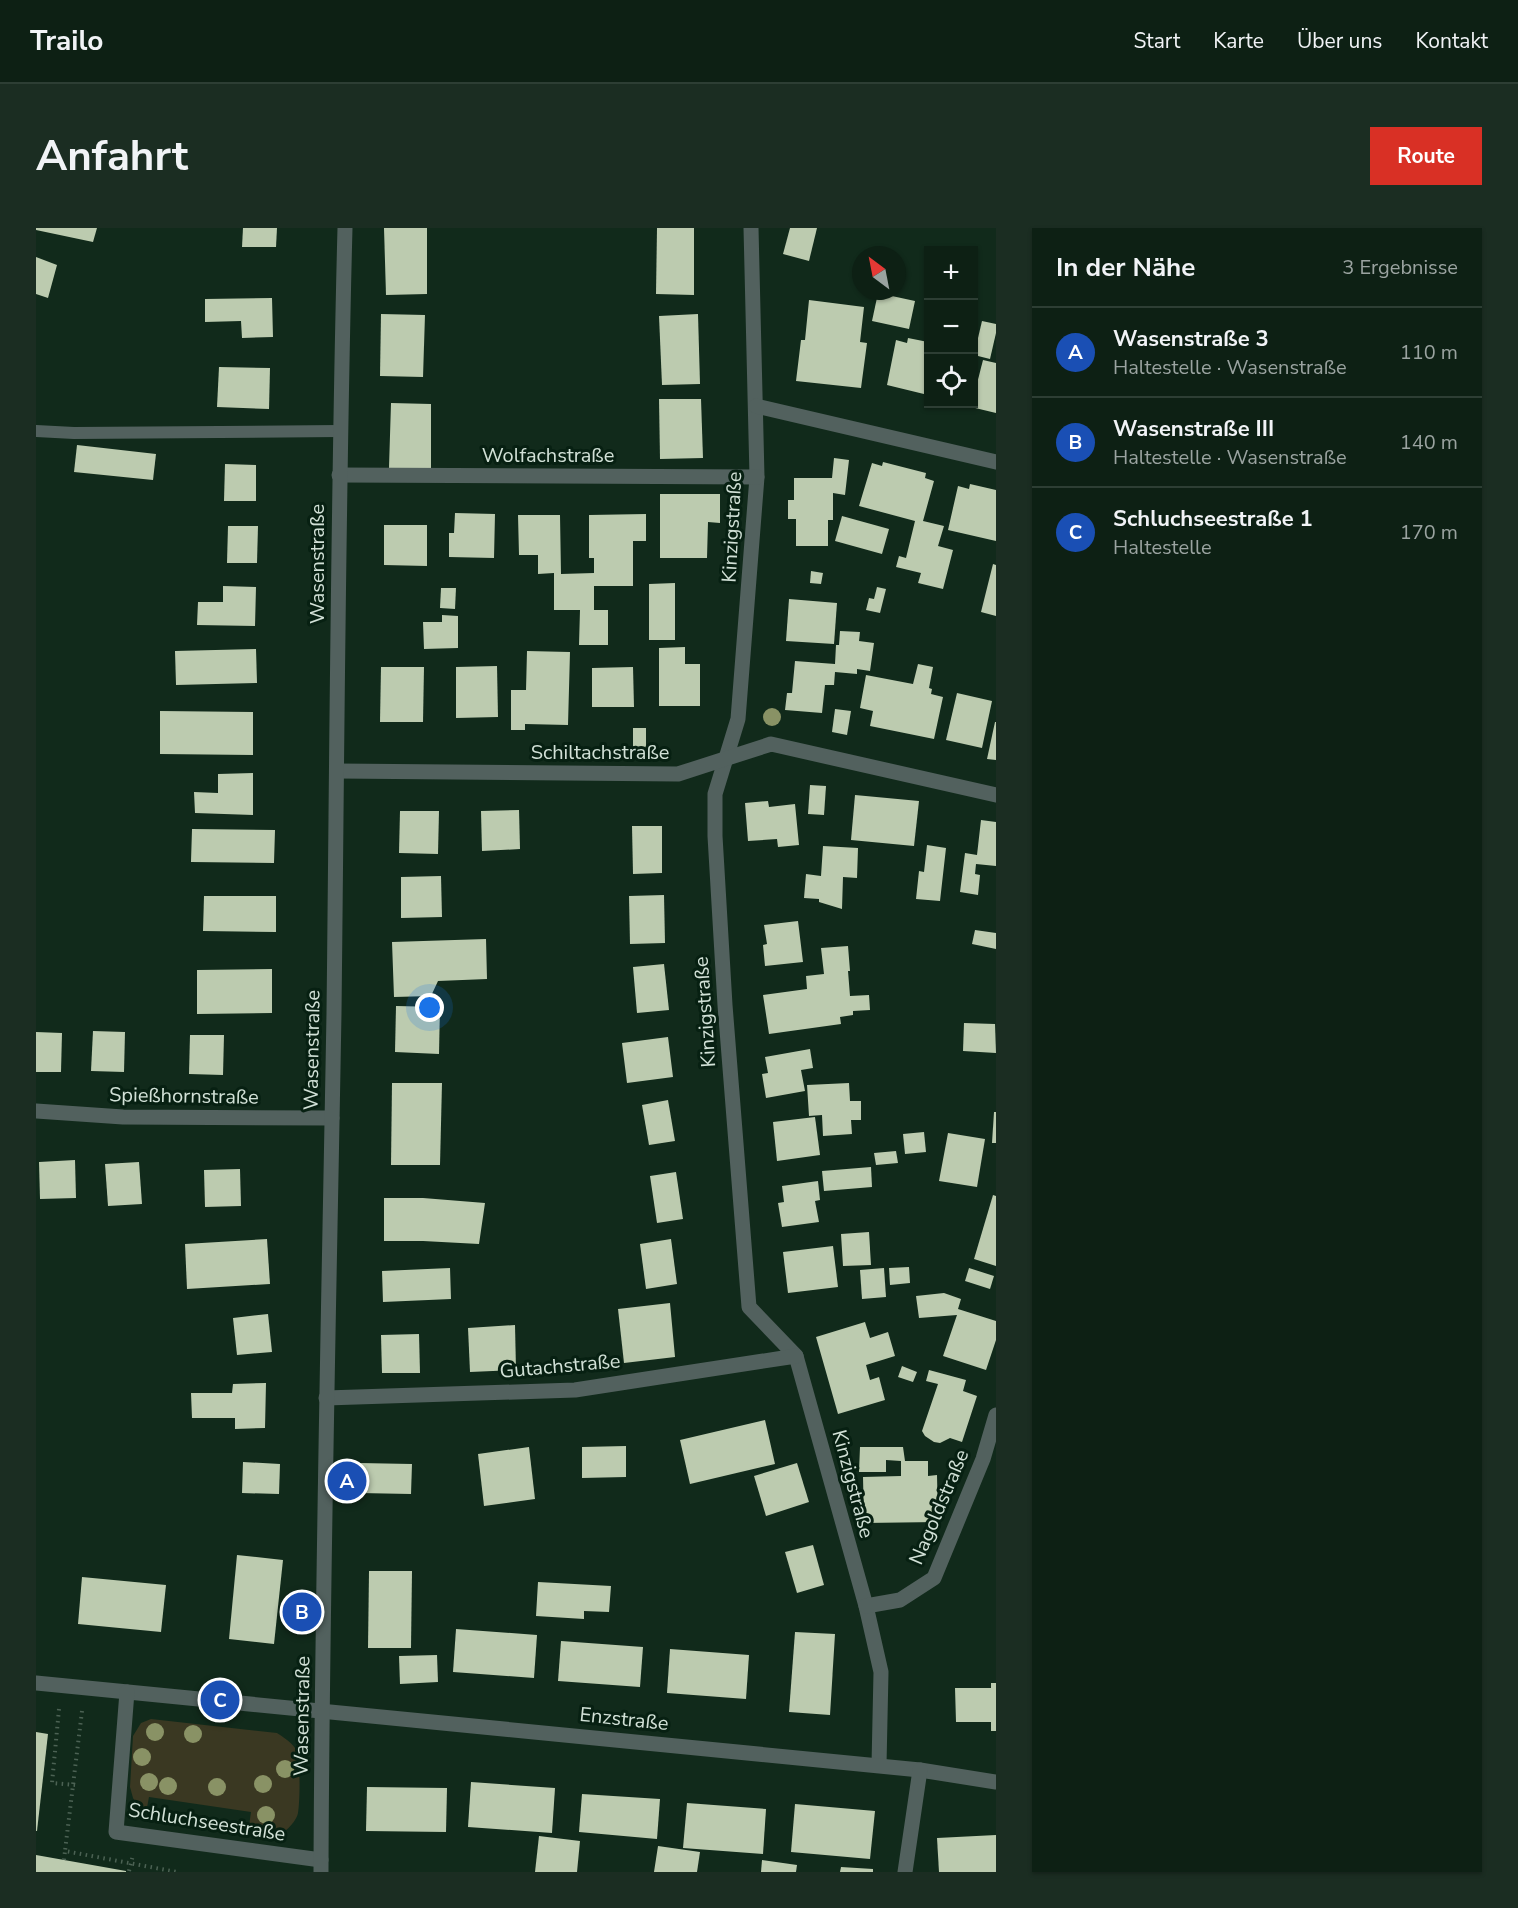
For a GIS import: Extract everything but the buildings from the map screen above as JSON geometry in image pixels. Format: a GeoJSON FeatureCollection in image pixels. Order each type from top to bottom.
{"type":"FeatureCollection","features":[{"type":"Feature","properties":{"kind":"street","name":"Wasenstraße"},"geometry":{"type":"LineString","coordinates":[[321,1866],[326,1398],[337,771],[339,431],[345,228]]}},
{"type":"Feature","properties":{"kind":"street","name":"Kinzigstraße"},"geometry":{"type":"LineString","coordinates":[[751,228],[757,477],[738,719],[715,795],[715,836],[725,1005],[749,1307],[796,1356],[866,1606],[881,1672],[879,1766]]}},
{"type":"Feature","properties":{"kind":"street"},"geometry":{"type":"LineString","coordinates":[[756,406],[996,462]]}},
{"type":"Feature","properties":{"kind":"street","name":"Wolfachstraße"},"geometry":{"type":"LineString","coordinates":[[339,475],[757,477]]}},
{"type":"Feature","properties":{"kind":"street","name":"Schiltachstraße"},"geometry":{"type":"LineString","coordinates":[[337,771],[678,774],[771,744],[996,795]]}},
{"type":"Feature","properties":{"kind":"street","name":"Spießhornstraße"},"geometry":{"type":"LineString","coordinates":[[36,1111],[123,1117],[332,1118]]}},
{"type":"Feature","properties":{"kind":"street","name":"Gutachstraße"},"geometry":{"type":"LineString","coordinates":[[326,1398],[575,1390],[796,1356]]}},
{"type":"Feature","properties":{"kind":"street","name":"Nagoldstraße"},"geometry":{"type":"LineString","coordinates":[[866,1606],[900,1600],[934,1578],[983,1459],[996,1415]]}},
{"type":"Feature","properties":{"kind":"street"},"geometry":{"type":"LineString","coordinates":[[36,1683],[323,1710]]}},
{"type":"Feature","properties":{"kind":"street","name":"Schluchseestraße"},"geometry":{"type":"LineString","coordinates":[[127,1692],[116,1832],[321,1866]]}},
{"type":"Feature","properties":{"kind":"street","name":"Enzstraße"},"geometry":{"type":"LineString","coordinates":[[323,1710],[920,1770],[996,1782]]}},
{"type":"Feature","properties":{"kind":"street"},"geometry":{"type":"LineString","coordinates":[[905,1872],[920,1770]]}},
{"type":"Feature","properties":{"kind":"lane"},"geometry":{"type":"LineString","coordinates":[[36,431],[74,434],[339,431]]}},
{"type":"Feature","properties":{"kind":"path"},"geometry":{"type":"LineString","coordinates":[[59,1709],[52,1783],[75,1785],[82,1711]]}},
{"type":"Feature","properties":{"kind":"path"},"geometry":{"type":"LineString","coordinates":[[64,1860],[65,1851]]}},
{"type":"Feature","properties":{"kind":"path"},"geometry":{"type":"LineString","coordinates":[[129,1871],[131,1863]]}},
{"type":"Feature","properties":{"kind":"shaded area"},"geometry":{"type":"Polygon","coordinates":[[[151,1719],[277,1733],[291,1743],[297,1753],[300,1779],[299,1807],[294,1822],[280,1834],[256,1835],[248,1833],[251,1812],[149,1797],[145,1818],[133,1798],[130,1787],[133,1736],[141,1723],[151,1719]]]}},
{"type":"Feature","properties":{"kind":"place","name":"Wasenstraße 3"},"geometry":{"type":"Point","coordinates":[347,1481]}},
{"type":"Feature","properties":{"kind":"place","name":"Wasenstraße III"},"geometry":{"type":"Point","coordinates":[302,1612]}},
{"type":"Feature","properties":{"kind":"place","name":"Schluchseestraße 1"},"geometry":{"type":"Point","coordinates":[220,1700]}}]}
